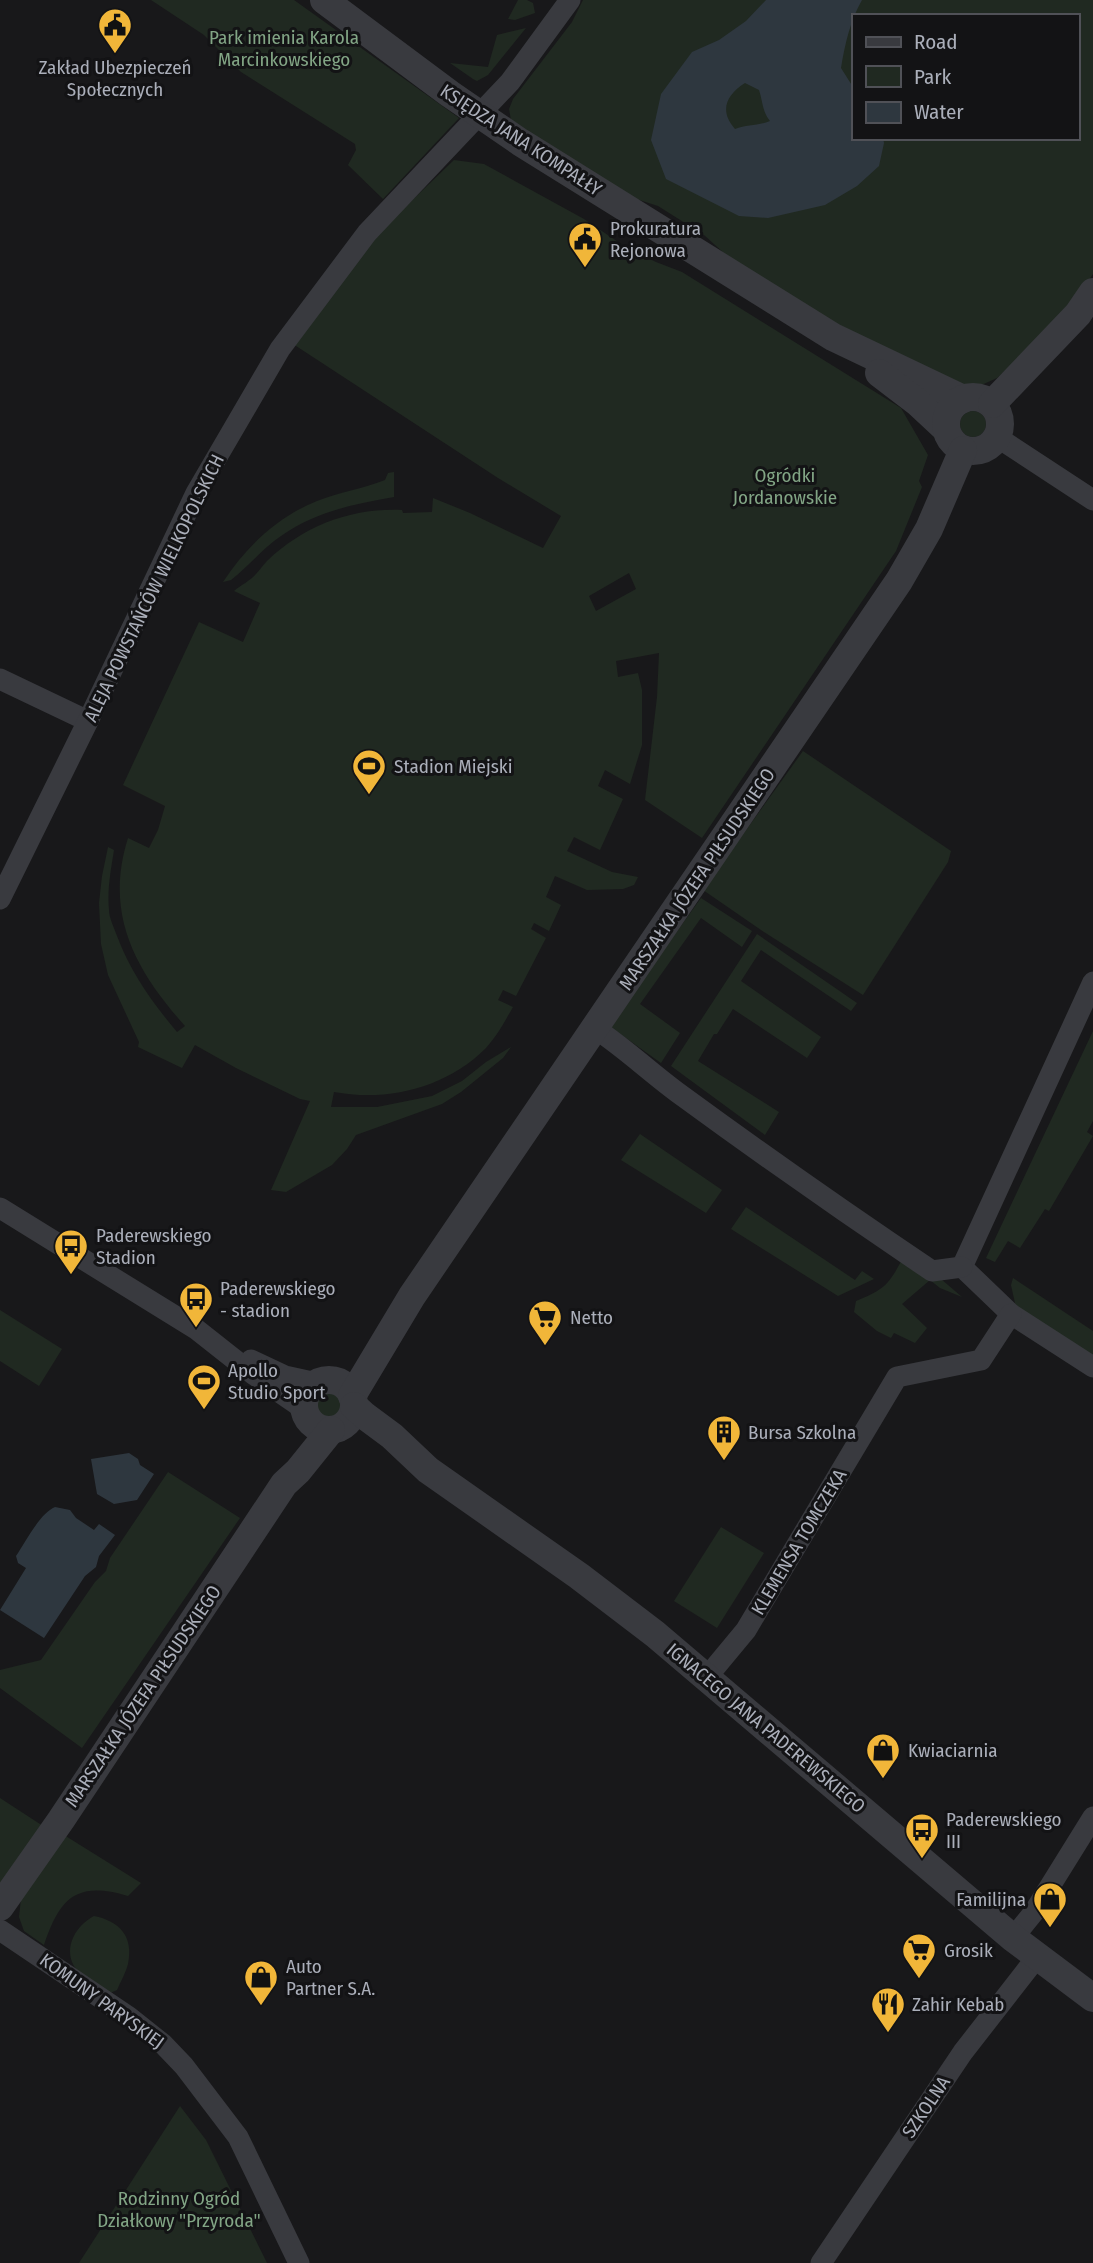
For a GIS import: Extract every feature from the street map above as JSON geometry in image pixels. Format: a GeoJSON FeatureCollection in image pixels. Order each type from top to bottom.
{"type":"FeatureCollection","features":[{"type":"Feature","properties":{"kind":"street","name":"KSIĘDZA JANA KOMPAŁŁY"},"geometry":{"type":"LineString","coordinates":[[324,0],[520,142],[833,337],[917,402],[955,439]]}},
{"type":"Feature","properties":{"kind":"street","name":"ALEJA POWSTAŃCÓW WIELKOPOLSKICH"},"geometry":{"type":"LineString","coordinates":[[0,899],[196,494],[280,349],[367,233],[510,82],[570,0]]}},
{"type":"Feature","properties":{"kind":"street"},"geometry":{"type":"LineString","coordinates":[[992,404],[1078,314],[1093,292]]}},
{"type":"Feature","properties":{"kind":"street","name":"KSIĘDZA JANA KOMPAŁŁY"},"geometry":{"type":"LineString","coordinates":[[833,337],[962,399]]}},
{"type":"Feature","properties":{"kind":"street"},"geometry":{"type":"LineString","coordinates":[[978,397],[992,404],[1000,420],[997,437],[986,448],[979,451],[955,439],[947,415],[951,408],[962,399],[978,397]]}},
{"type":"Feature","properties":{"kind":"street"},"geometry":{"type":"LineString","coordinates":[[997,437],[1093,500]]}},
{"type":"Feature","properties":{"kind":"street","name":"MARSZAŁKA JÓZEFA PIŁSUDSKIEGO"},"geometry":{"type":"LineString","coordinates":[[0,1907],[61,1820],[284,1484],[344,1415],[412,1296],[899,581],[929,528],[955,439]]}},
{"type":"Feature","properties":{"kind":"street"},"geometry":{"type":"LineString","coordinates":[[0,679],[88,721]]}},
{"type":"Feature","properties":{"kind":"street"},"geometry":{"type":"LineString","coordinates":[[962,1267],[1093,982]]}},
{"type":"Feature","properties":{"kind":"street"},"geometry":{"type":"LineString","coordinates":[[596,1028],[657,1077],[765,1156],[932,1271],[962,1267]]}},
{"type":"Feature","properties":{"kind":"street"},"geometry":{"type":"LineString","coordinates":[[0,1208],[196,1329],[305,1412],[316,1426],[344,1415],[342,1384],[285,1376],[214,1342]]}},
{"type":"Feature","properties":{"kind":"street"},"geometry":{"type":"LineString","coordinates":[[962,1267],[1011,1314],[1093,1367]]}},
{"type":"Feature","properties":{"kind":"street","name":"MARSZAŁKA JÓZEFA PIŁSUDSKIEGO"},"geometry":{"type":"LineString","coordinates":[[322,1381],[342,1371],[412,1296]]}},
{"type":"Feature","properties":{"kind":"street","name":"KLEMENSA TOMCZEKA"},"geometry":{"type":"LineString","coordinates":[[707,1677],[746,1630],[897,1377],[981,1360],[1011,1314]]}},
{"type":"Feature","properties":{"kind":"street"},"geometry":{"type":"LineString","coordinates":[[284,1484],[288,1464],[302,1433],[306,1394],[322,1381]]}},
{"type":"Feature","properties":{"kind":"street","name":"IGNACEGO JANA PADEREWSKIEGO"},"geometry":{"type":"LineString","coordinates":[[344,1415],[365,1416],[392,1436],[428,1470],[595,1588],[655,1634],[1013,1938],[1093,1998]]}},
{"type":"Feature","properties":{"kind":"street"},"geometry":{"type":"LineString","coordinates":[[1013,1938],[1034,1912],[1093,1817]]}},
{"type":"Feature","properties":{"kind":"street","name":"KOMUNY PARYSKIEJ"},"geometry":{"type":"LineString","coordinates":[[0,1930],[129,2017],[163,2044],[184,2066],[238,2137],[299,2263]]}},
{"type":"Feature","properties":{"kind":"street","name":"SZKOLNA"},"geometry":{"type":"LineString","coordinates":[[821,2263],[963,2052],[1037,1956]]}},
{"type":"Feature","properties":{"kind":"green space","name":"Park imienia Karola Marcinkowskiego"},"geometry":{"type":"Polygon","coordinates":[[[151,0],[294,0],[459,118],[383,199],[348,165],[356,150],[355,144],[241,72],[204,35],[151,0]]]}},
{"type":"Feature","properties":{"kind":"green space"},"geometry":{"type":"Polygon","coordinates":[[[518,0],[533,3],[535,13],[515,20],[508,19],[518,0]]]}},
{"type":"Feature","properties":{"kind":"green space"},"geometry":{"type":"Polygon","coordinates":[[[583,0],[1093,0],[1093,274],[1051,330],[997,378],[977,387],[955,388],[935,382],[736,264],[704,235],[658,206],[624,195],[511,120],[509,109],[513,99],[572,22],[583,0]]]}},
{"type":"Feature","properties":{"kind":"green space"},"geometry":{"type":"Polygon","coordinates":[[[526,28],[488,75],[477,81],[450,63],[488,67],[497,35],[526,28]]]}},
{"type":"Feature","properties":{"kind":"green space","name":"Ogródki Jordanowskie"},"geometry":{"type":"Polygon","coordinates":[[[454,160],[484,164],[584,219],[627,248],[682,272],[901,408],[928,455],[919,481],[922,487],[896,551],[702,838],[645,800],[657,697],[659,653],[616,661],[618,677],[638,673],[642,690],[642,745],[630,784],[605,770],[598,786],[623,799],[600,850],[574,837],[567,851],[612,872],[638,877],[634,885],[623,889],[587,890],[555,876],[546,897],[561,905],[549,931],[534,923],[531,929],[546,938],[516,996],[503,990],[498,1000],[513,1007],[486,1048],[470,1062],[435,1082],[415,1089],[375,1095],[334,1092],[331,1107],[377,1107],[432,1096],[462,1081],[511,1047],[503,1058],[442,1104],[356,1135],[332,1165],[286,1192],[271,1190],[310,1101],[300,1099],[236,1068],[195,1045],[182,1068],[138,1047],[139,1042],[108,975],[101,944],[99,903],[108,847],[114,850],[109,895],[112,923],[136,975],[177,1032],[185,1026],[152,984],[129,940],[122,916],[120,892],[128,838],[149,848],[165,806],[123,785],[199,622],[243,642],[260,603],[234,591],[254,576],[281,549],[312,529],[346,516],[383,510],[402,510],[403,513],[432,512],[433,498],[543,548],[561,516],[293,344],[374,237],[454,160]],[[629,573],[589,596],[596,611],[636,589],[629,573]]]}},
{"type":"Feature","properties":{"kind":"green space"},"geometry":{"type":"Polygon","coordinates":[[[973,411],[982,415],[986,424],[982,433],[973,437],[964,433],[960,424],[964,415],[973,411]]]}},
{"type":"Feature","properties":{"kind":"green space"},"geometry":{"type":"Polygon","coordinates":[[[394,472],[394,497],[349,506],[307,521],[281,536],[231,580],[223,582],[252,545],[289,515],[325,498],[385,480],[388,473],[394,472]]]}},
{"type":"Feature","properties":{"kind":"green space"},"geometry":{"type":"Polygon","coordinates":[[[803,751],[951,851],[948,862],[863,995],[703,890],[803,751]]]}},
{"type":"Feature","properties":{"kind":"green space"},"geometry":{"type":"Polygon","coordinates":[[[701,898],[752,931],[742,947],[701,918],[640,1004],[680,1033],[661,1063],[609,1026],[701,898]]]}},
{"type":"Feature","properties":{"kind":"green space"},"geometry":{"type":"Polygon","coordinates":[[[757,934],[857,1003],[851,1011],[761,950],[741,981],[821,1037],[807,1058],[733,1009],[698,1061],[779,1112],[765,1135],[671,1066],[757,934]]]}},
{"type":"Feature","properties":{"kind":"green space"},"geometry":{"type":"Polygon","coordinates":[[[1093,1031],[1093,1121],[1087,1132],[1093,1136],[1049,1211],[1045,1209],[1020,1248],[1008,1241],[995,1262],[986,1258],[1093,1031]]]}},
{"type":"Feature","properties":{"kind":"green space"},"geometry":{"type":"Polygon","coordinates":[[[640,1134],[722,1190],[706,1213],[621,1160],[640,1134]]]}},
{"type":"Feature","properties":{"kind":"green space"},"geometry":{"type":"Polygon","coordinates":[[[746,1207],[855,1280],[862,1271],[874,1279],[838,1296],[731,1229],[746,1207]]]}},
{"type":"Feature","properties":{"kind":"green space"},"geometry":{"type":"Polygon","coordinates":[[[904,1256],[941,1279],[962,1297],[940,1288],[930,1280],[902,1304],[927,1328],[915,1343],[894,1333],[891,1338],[877,1331],[854,1312],[856,1301],[886,1284],[904,1256]]]}},
{"type":"Feature","properties":{"kind":"green space"},"geometry":{"type":"Polygon","coordinates":[[[1013,1278],[1093,1331],[1093,1361],[1017,1312],[1011,1285],[1013,1278]]]}},
{"type":"Feature","properties":{"kind":"green space"},"geometry":{"type":"Polygon","coordinates":[[[0,1310],[62,1349],[39,1386],[0,1361],[0,1310]]]}},
{"type":"Feature","properties":{"kind":"green space"},"geometry":{"type":"Polygon","coordinates":[[[328,1392],[338,1396],[342,1406],[338,1416],[328,1420],[318,1416],[314,1406],[318,1396],[328,1392]]]}},
{"type":"Feature","properties":{"kind":"green space"},"geometry":{"type":"Polygon","coordinates":[[[168,1472],[240,1518],[82,1748],[0,1688],[0,1670],[41,1660],[95,1582],[106,1571],[110,1558],[168,1472]]]}},
{"type":"Feature","properties":{"kind":"green space"},"geometry":{"type":"Polygon","coordinates":[[[721,1527],[764,1553],[717,1628],[674,1601],[721,1527]]]}},
{"type":"Feature","properties":{"kind":"green space"},"geometry":{"type":"Polygon","coordinates":[[[0,1798],[43,1826],[0,1890],[0,1798]]]}},
{"type":"Feature","properties":{"kind":"green space"},"geometry":{"type":"Polygon","coordinates":[[[64,1835],[141,1883],[128,1896],[96,1891],[83,1892],[73,1897],[57,1915],[44,1945],[24,1931],[19,1917],[21,1899],[64,1835]]]}},
{"type":"Feature","properties":{"kind":"green space"},"geometry":{"type":"Polygon","coordinates":[[[94,1916],[117,1926],[123,1931],[129,1945],[125,1973],[117,1990],[108,1994],[80,1973],[71,1958],[71,1944],[77,1931],[94,1916]]]}},
{"type":"Feature","properties":{"kind":"green space","name":"Rodzinny Ogród Działkowy \"Przyroda\""},"geometry":{"type":"Polygon","coordinates":[[[180,2106],[206,2140],[267,2263],[79,2263],[180,2106]]]}},
{"type":"Feature","properties":{"kind":"water"},"geometry":{"type":"Polygon","coordinates":[[[766,0],[862,0],[855,14],[852,14],[841,68],[852,85],[852,140],[883,140],[879,166],[857,186],[825,205],[768,218],[739,216],[666,179],[651,140],[661,94],[692,52],[719,40],[746,21],[766,0]],[[745,83],[729,98],[726,110],[735,129],[770,121],[759,90],[745,83]]]}},
{"type":"Feature","properties":{"kind":"water"},"geometry":{"type":"Polygon","coordinates":[[[129,1453],[138,1459],[140,1465],[154,1474],[137,1500],[114,1504],[97,1494],[91,1459],[129,1453]]]}},
{"type":"Feature","properties":{"kind":"water"},"geometry":{"type":"Polygon","coordinates":[[[55,1507],[70,1510],[76,1518],[94,1530],[99,1524],[115,1535],[99,1556],[96,1567],[85,1576],[44,1638],[0,1610],[26,1568],[18,1563],[16,1556],[38,1522],[55,1507]]]}},
{"type":"Feature","properties":{"kind":"place","name":"Zakład Ubezpieczeń Społecznych"},"geometry":{"type":"Point","coordinates":[115,55]}},
{"type":"Feature","properties":{"kind":"place","name":"Prokuratura Rejonowa"},"geometry":{"type":"Point","coordinates":[585,269]}},
{"type":"Feature","properties":{"kind":"place","name":"Stadion Miejski"},"geometry":{"type":"Point","coordinates":[369,796]}},
{"type":"Feature","properties":{"kind":"place","name":"Paderewskiego Stadion"},"geometry":{"type":"Point","coordinates":[71,1276]}},
{"type":"Feature","properties":{"kind":"place","name":"Paderewskiego - stadion"},"geometry":{"type":"Point","coordinates":[196,1329]}},
{"type":"Feature","properties":{"kind":"place","name":"Netto"},"geometry":{"type":"Point","coordinates":[545,1347]}},
{"type":"Feature","properties":{"kind":"place","name":"Apollo Studio Sport"},"geometry":{"type":"Point","coordinates":[204,1411]}},
{"type":"Feature","properties":{"kind":"place","name":"Bursa Szkolna"},"geometry":{"type":"Point","coordinates":[724,1462]}},
{"type":"Feature","properties":{"kind":"place","name":"Kwiaciarnia"},"geometry":{"type":"Point","coordinates":[883,1780]}},
{"type":"Feature","properties":{"kind":"place","name":"Paderewskiego III"},"geometry":{"type":"Point","coordinates":[922,1860]}},
{"type":"Feature","properties":{"kind":"place","name":"Familijna"},"geometry":{"type":"Point","coordinates":[1050,1929]}},
{"type":"Feature","properties":{"kind":"place","name":"Grosik"},"geometry":{"type":"Point","coordinates":[919,1980]}},
{"type":"Feature","properties":{"kind":"place","name":"Auto Partner S.A."},"geometry":{"type":"Point","coordinates":[261,2007]}},
{"type":"Feature","properties":{"kind":"place","name":"Zahir Kebab"},"geometry":{"type":"Point","coordinates":[888,2034]}}]}
